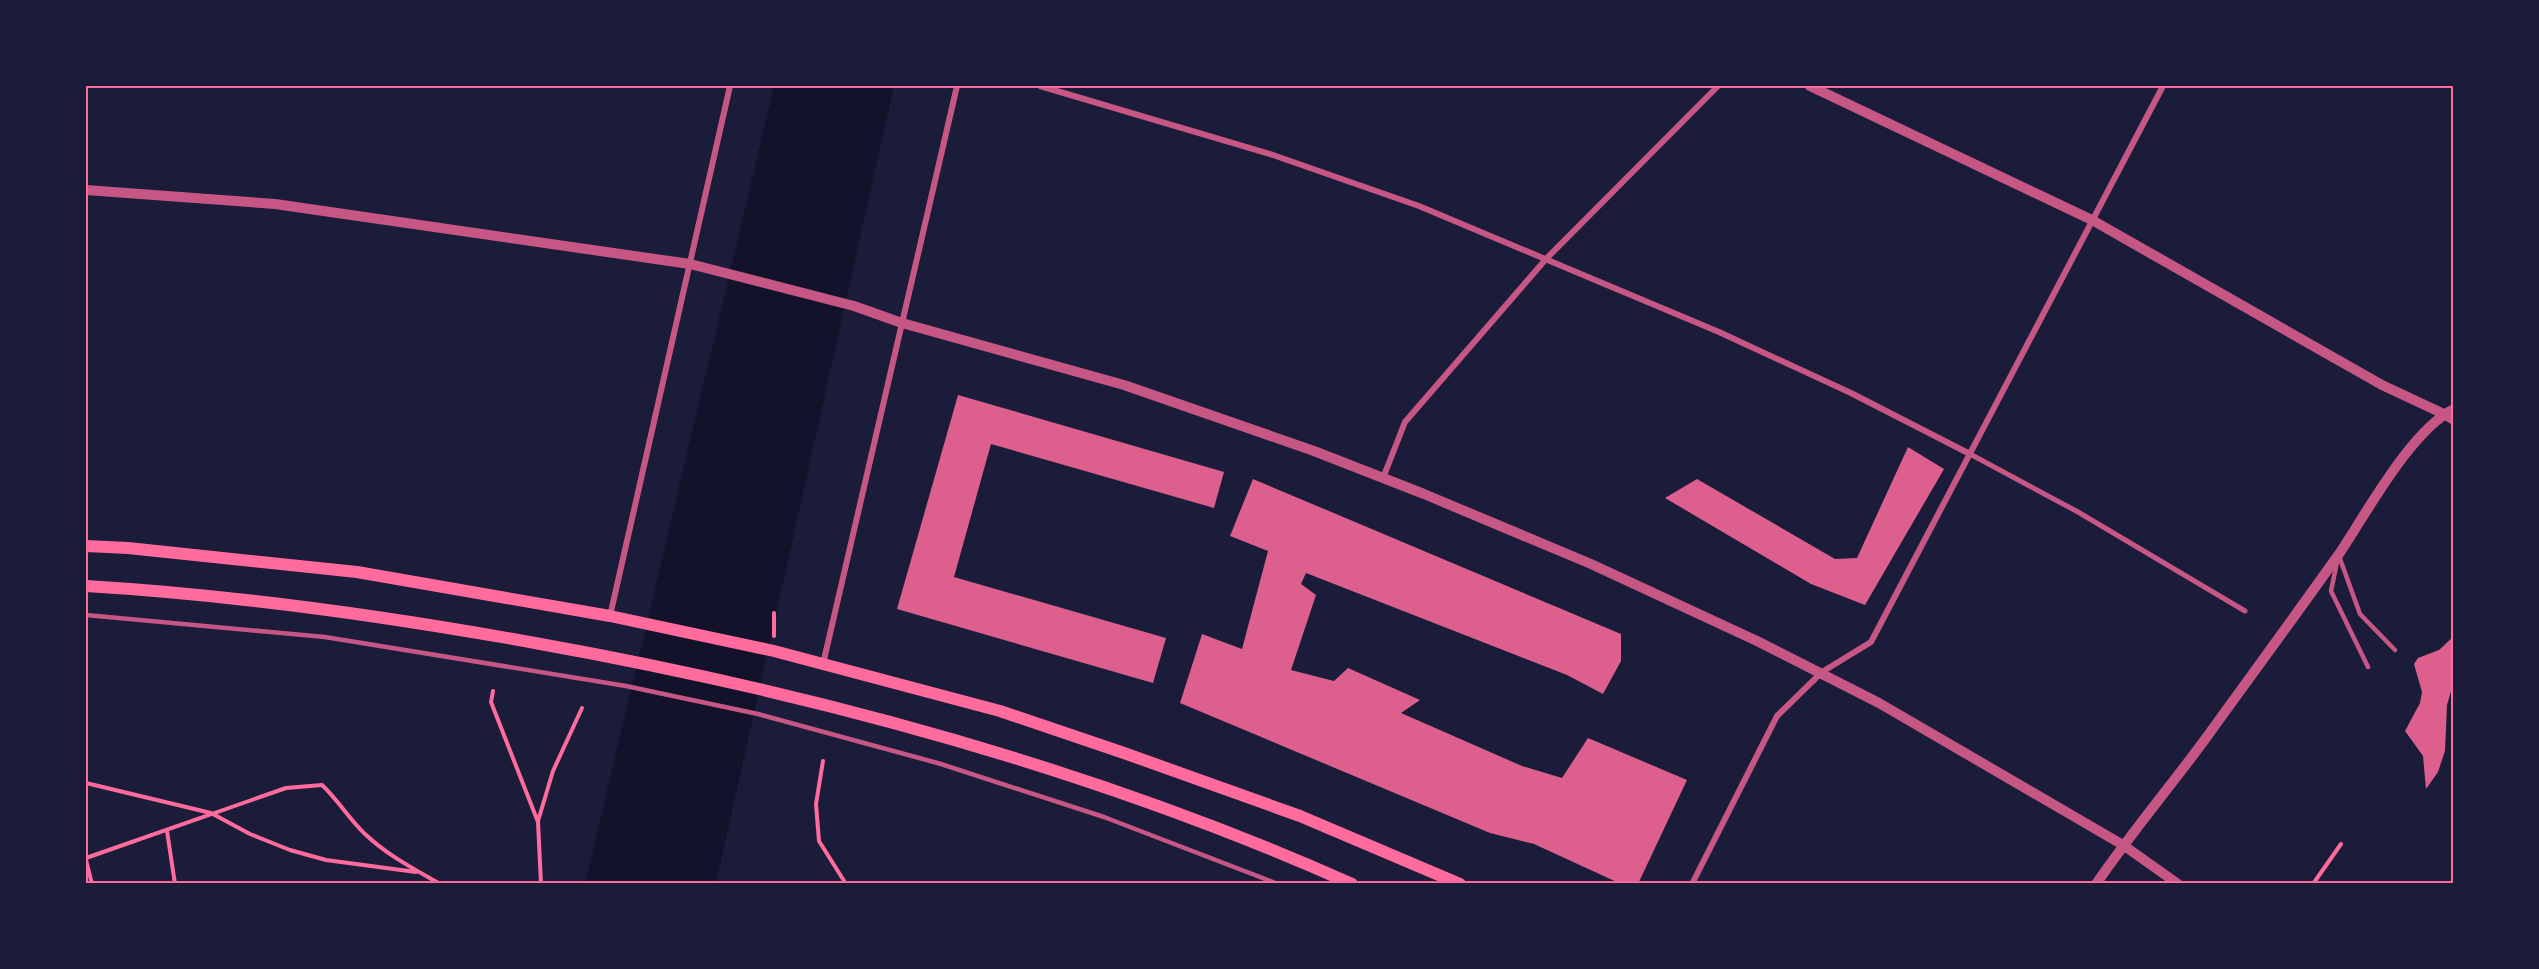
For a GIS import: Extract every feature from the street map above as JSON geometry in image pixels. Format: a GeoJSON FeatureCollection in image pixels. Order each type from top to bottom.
{"type":"FeatureCollection","features":[{"type":"Feature","properties":{"kind":"main road"},"geometry":{"type":"LineString","coordinates":[[86,546],[128,548],[357,572],[610,616],[774,651],[999,711],[1124,753],[1300,816],[1460,884]]}},
{"type":"Feature","properties":{"kind":"main road"},"geometry":{"type":"LineString","coordinates":[[86,586],[305,606],[465,630],[632,660],[765,690],[948,738],[1107,787],[1287,855],[1352,884]]}},
{"type":"Feature","properties":{"kind":"street"},"geometry":{"type":"LineString","coordinates":[[610,616],[730,86]]}},
{"type":"Feature","properties":{"kind":"street"},"geometry":{"type":"LineString","coordinates":[[823,664],[957,86]]}},
{"type":"Feature","properties":{"kind":"street"},"geometry":{"type":"LineString","coordinates":[[1040,86],[1273,155],[1419,206],[1719,332],[1851,393],[1970,454],[2118,535],[2245,611]]}},
{"type":"Feature","properties":{"kind":"street"},"geometry":{"type":"LineString","coordinates":[[1383,478],[1405,422],[1546,259],[1718,86]]}},
{"type":"Feature","properties":{"kind":"street"},"geometry":{"type":"LineString","coordinates":[[1810,86],[2092,220],[2382,385],[2450,414],[2413,444],[2338,554],[2183,769],[2123,845],[2096,884]]}},
{"type":"Feature","properties":{"kind":"street"},"geometry":{"type":"LineString","coordinates":[[1692,884],[1777,716],[1822,672],[1872,642],[2163,86]]}},
{"type":"Feature","properties":{"kind":"street"},"geometry":{"type":"LineString","coordinates":[[86,190],[275,204],[690,264],[854,306],[902,323],[1124,385],[1383,478],[1591,564],[1822,672],[2123,845],[2178,884]]}},
{"type":"Feature","properties":{"kind":"lane"},"geometry":{"type":"LineString","coordinates":[[2338,554],[2360,614],[2395,650]]}},
{"type":"Feature","properties":{"kind":"lane"},"geometry":{"type":"LineString","coordinates":[[2338,554],[2331,591],[2368,667]]}},
{"type":"Feature","properties":{"kind":"lane"},"geometry":{"type":"LineString","coordinates":[[86,615],[325,637],[626,686],[758,714],[941,764],[1104,816],[1278,884]]}},
{"type":"Feature","properties":{"kind":"path"},"geometry":{"type":"LineString","coordinates":[[774,613],[774,651]]}},
{"type":"Feature","properties":{"kind":"path"},"geometry":{"type":"LineString","coordinates":[[493,691],[492,702],[538,822],[541,884]]}},
{"type":"Feature","properties":{"kind":"path"},"geometry":{"type":"LineString","coordinates":[[538,822],[553,771],[582,708]]}},
{"type":"Feature","properties":{"kind":"path"},"geometry":{"type":"LineString","coordinates":[[823,761],[816,804],[819,841],[846,884]]}},
{"type":"Feature","properties":{"kind":"path"},"geometry":{"type":"LineString","coordinates":[[86,783],[211,813],[250,834],[290,850],[326,860],[420,873]]}},
{"type":"Feature","properties":{"kind":"path"},"geometry":{"type":"LineString","coordinates":[[92,884],[86,859],[286,788],[322,785],[340,803],[364,834],[400,861],[440,884]]}},
{"type":"Feature","properties":{"kind":"path"},"geometry":{"type":"LineString","coordinates":[[167,831],[175,884]]}},
{"type":"Feature","properties":{"kind":"path"},"geometry":{"type":"LineString","coordinates":[[2313,884],[2342,844]]}},
{"type":"Feature","properties":{"kind":"shaded area"},"geometry":{"type":"Polygon","coordinates":[[[774,86],[894,86],[716,883],[585,884],[774,86]]]}},
{"type":"Feature","properties":{"kind":"building"},"geometry":{"type":"Polygon","coordinates":[[[958,395],[1224,472],[1214,508],[991,444],[954,577],[1166,638],[1153,683],[897,609],[958,395]]]}},
{"type":"Feature","properties":{"kind":"building"},"geometry":{"type":"Polygon","coordinates":[[[1908,447],[1944,469],[1865,605],[1811,584],[1665,498],[1697,479],[1835,559],[1857,558],[1908,447]]]}},
{"type":"Feature","properties":{"kind":"building"},"geometry":{"type":"Polygon","coordinates":[[[1253,479],[1621,634],[1621,661],[1603,694],[1567,675],[1306,573],[1301,584],[1316,595],[1291,670],[1334,681],[1348,668],[1420,700],[1401,713],[1522,766],[1562,778],[1588,738],[1687,780],[1638,884],[1621,884],[1534,844],[1490,833],[1180,703],[1202,634],[1242,649],[1268,551],[1230,536],[1253,479]]]}},
{"type":"Feature","properties":{"kind":"building"},"geometry":{"type":"Polygon","coordinates":[[[2454,636],[2454,681],[2447,705],[2445,751],[2438,772],[2426,789],[2423,756],[2405,731],[2420,703],[2422,692],[2414,664],[2418,658],[2439,650],[2454,636]]]}}]}
